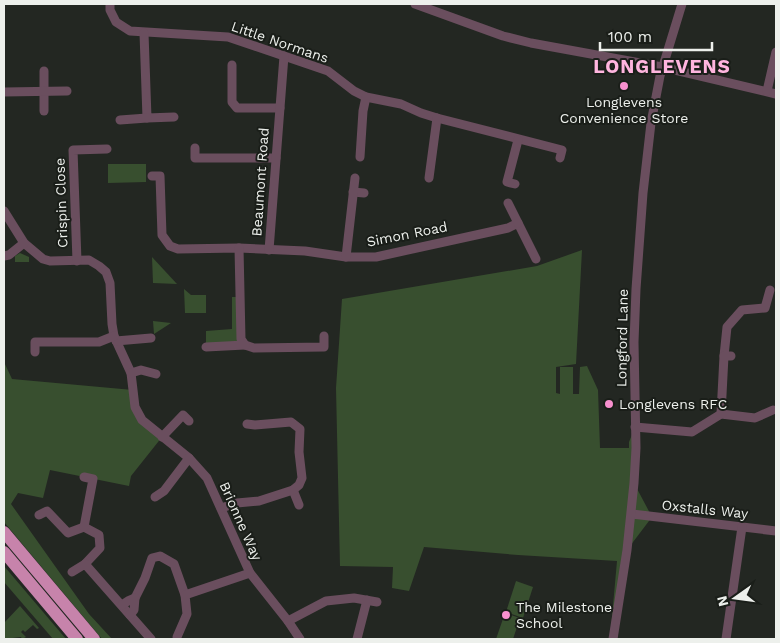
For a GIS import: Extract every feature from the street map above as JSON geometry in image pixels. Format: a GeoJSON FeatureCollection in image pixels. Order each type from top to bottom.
{"type":"FeatureCollection","features":[{"type":"Feature","properties":{"kind":"highway"},"geometry":{"type":"LineString","coordinates":[[4,532],[94,639]]}},
{"type":"Feature","properties":{"kind":"highway"},"geometry":{"type":"LineString","coordinates":[[4,552],[76,639]]}},
{"type":"Feature","properties":{"kind":"street","name":"Little Normans"},"geometry":{"type":"LineString","coordinates":[[110,4],[110,10],[116,22],[130,31],[228,37],[328,71],[354,91],[366,97],[401,104],[436,118],[562,150]]}},
{"type":"Feature","properties":{"kind":"street"},"geometry":{"type":"LineString","coordinates":[[415,4],[503,36],[531,43],[662,67],[776,94]]}},
{"type":"Feature","properties":{"kind":"street","name":"Longford Lane"},"geometry":{"type":"LineString","coordinates":[[613,639],[632,514],[636,448],[634,342],[639,239],[650,130],[662,67],[682,4]]}},
{"type":"Feature","properties":{"kind":"street"},"geometry":{"type":"LineString","coordinates":[[144,33],[147,118]]}},
{"type":"Feature","properties":{"kind":"street"},"geometry":{"type":"LineString","coordinates":[[766,92],[776,52]]}},
{"type":"Feature","properties":{"kind":"street","name":"Beaumont Road"},"geometry":{"type":"LineString","coordinates":[[152,176],[160,176],[162,236],[170,246],[178,249],[239,248],[269,250],[284,56]]}},
{"type":"Feature","properties":{"kind":"street"},"geometry":{"type":"LineString","coordinates":[[232,65],[232,102],[236,108],[280,108]]}},
{"type":"Feature","properties":{"kind":"street"},"geometry":{"type":"LineString","coordinates":[[44,71],[44,111]]}},
{"type":"Feature","properties":{"kind":"street"},"geometry":{"type":"LineString","coordinates":[[4,92],[67,91]]}},
{"type":"Feature","properties":{"kind":"street"},"geometry":{"type":"LineString","coordinates":[[358,151],[366,97]]}},
{"type":"Feature","properties":{"kind":"street"},"geometry":{"type":"LineString","coordinates":[[120,120],[174,117]]}},
{"type":"Feature","properties":{"kind":"street"},"geometry":{"type":"LineString","coordinates":[[429,178],[436,118]]}},
{"type":"Feature","properties":{"kind":"street"},"geometry":{"type":"LineString","coordinates":[[514,184],[507,182],[518,140]]}},
{"type":"Feature","properties":{"kind":"street"},"geometry":{"type":"LineString","coordinates":[[195,148],[195,158],[276,158]]}},
{"type":"Feature","properties":{"kind":"street","name":"Crispin Close"},"geometry":{"type":"LineString","coordinates":[[77,261],[73,150],[107,149]]}},
{"type":"Feature","properties":{"kind":"street"},"geometry":{"type":"LineString","coordinates":[[430,165],[441,167]]}},
{"type":"Feature","properties":{"kind":"street"},"geometry":{"type":"LineString","coordinates":[[346,257],[355,178]]}},
{"type":"Feature","properties":{"kind":"street"},"geometry":{"type":"LineString","coordinates":[[353,192],[364,193]]}},
{"type":"Feature","properties":{"kind":"street"},"geometry":{"type":"LineString","coordinates":[[508,203],[536,260]]}},
{"type":"Feature","properties":{"kind":"street","name":"Brionne Way"},"geometry":{"type":"LineString","coordinates":[[4,211],[24,243],[42,259],[50,261],[89,260],[108,275],[115,339],[131,373],[135,407],[142,420],[189,458],[207,478],[250,573],[300,639]]}},
{"type":"Feature","properties":{"kind":"street","name":"Simon Road"},"geometry":{"type":"LineString","coordinates":[[269,250],[305,251],[346,257],[376,257],[508,228],[518,223]]}},
{"type":"Feature","properties":{"kind":"street"},"geometry":{"type":"LineString","coordinates":[[4,256],[9,255],[24,243]]}},
{"type":"Feature","properties":{"kind":"street"},"geometry":{"type":"LineString","coordinates":[[239,248],[241,339],[245,345]]}},
{"type":"Feature","properties":{"kind":"street"},"geometry":{"type":"LineString","coordinates":[[721,414],[727,356],[727,327],[741,307],[766,312],[770,290]]}},
{"type":"Feature","properties":{"kind":"street"},"geometry":{"type":"LineString","coordinates":[[206,347],[245,345],[254,348],[324,347],[324,336]]}},
{"type":"Feature","properties":{"kind":"street"},"geometry":{"type":"LineString","coordinates":[[35,352],[34,338],[99,342],[115,339],[152,338]]}},
{"type":"Feature","properties":{"kind":"street"},"geometry":{"type":"LineString","coordinates":[[131,373],[141,370],[156,374]]}},
{"type":"Feature","properties":{"kind":"street"},"geometry":{"type":"LineString","coordinates":[[635,427],[692,432],[721,414],[756,418],[773,410]]}},
{"type":"Feature","properties":{"kind":"street"},"geometry":{"type":"LineString","coordinates":[[162,437],[183,415],[189,421]]}},
{"type":"Feature","properties":{"kind":"street"},"geometry":{"type":"LineString","coordinates":[[221,508],[237,503],[259,501],[293,490],[299,485],[302,478],[299,452],[300,429],[291,422],[252,427]]}},
{"type":"Feature","properties":{"kind":"street"},"geometry":{"type":"LineString","coordinates":[[155,497],[166,494],[189,458]]}},
{"type":"Feature","properties":{"kind":"street"},"geometry":{"type":"LineString","coordinates":[[84,527],[89,478],[103,481]]}},
{"type":"Feature","properties":{"kind":"street"},"geometry":{"type":"LineString","coordinates":[[293,490],[299,505]]}},
{"type":"Feature","properties":{"kind":"street"},"geometry":{"type":"LineString","coordinates":[[39,515],[46,511],[68,533],[84,527],[99,535],[100,548],[85,564],[72,572]]}},
{"type":"Feature","properties":{"kind":"street","name":"Oxstalls Way"},"geometry":{"type":"LineString","coordinates":[[632,514],[776,531]]}},
{"type":"Feature","properties":{"kind":"street"},"geometry":{"type":"LineString","coordinates":[[726,639],[742,527]]}},
{"type":"Feature","properties":{"kind":"street"},"geometry":{"type":"LineString","coordinates":[[130,615],[134,610],[135,598],[152,558],[160,556],[177,562],[185,595],[187,614],[175,639]]}},
{"type":"Feature","properties":{"kind":"street"},"geometry":{"type":"LineString","coordinates":[[85,564],[152,639]]}},
{"type":"Feature","properties":{"kind":"street"},"geometry":{"type":"LineString","coordinates":[[185,595],[223,586],[250,573]]}},
{"type":"Feature","properties":{"kind":"street"},"geometry":{"type":"LineString","coordinates":[[122,605],[135,598]]}},
{"type":"Feature","properties":{"kind":"street"},"geometry":{"type":"LineString","coordinates":[[288,621],[326,601],[354,598],[377,602]]}},
{"type":"Feature","properties":{"kind":"street"},"geometry":{"type":"LineString","coordinates":[[357,639],[367,600]]}},
{"type":"Feature","properties":{"kind":"green space"},"geometry":{"type":"Polygon","coordinates":[[[108,164],[146,164],[146,182],[108,183],[108,164]]]}},
{"type":"Feature","properties":{"kind":"green space"},"geometry":{"type":"Polygon","coordinates":[[[582,250],[576,364],[556,367],[556,393],[560,394],[560,367],[573,367],[573,394],[579,394],[580,367],[587,366],[598,390],[600,448],[629,448],[629,442],[635,427],[634,483],[652,517],[627,550],[610,639],[617,561],[424,547],[409,591],[392,588],[393,567],[340,566],[336,388],[342,299],[537,266],[582,250]]]}},
{"type":"Feature","properties":{"kind":"green space"},"geometry":{"type":"Polygon","coordinates":[[[20,253],[29,257],[29,262],[15,262],[15,256],[20,253]]]}},
{"type":"Feature","properties":{"kind":"green space"},"geometry":{"type":"Polygon","coordinates":[[[152,257],[177,284],[153,283],[152,257]]]}},
{"type":"Feature","properties":{"kind":"green space"},"geometry":{"type":"Polygon","coordinates":[[[184,289],[191,295],[206,295],[206,313],[185,313],[184,289]]]}},
{"type":"Feature","properties":{"kind":"green space"},"geometry":{"type":"Polygon","coordinates":[[[232,297],[240,297],[245,345],[206,347],[206,331],[232,329],[232,297]]]}},
{"type":"Feature","properties":{"kind":"green space"},"geometry":{"type":"Polygon","coordinates":[[[153,321],[171,323],[154,334],[153,321]]]}},
{"type":"Feature","properties":{"kind":"green space"},"geometry":{"type":"Polygon","coordinates":[[[4,362],[12,379],[133,390],[135,407],[162,437],[131,476],[129,486],[50,470],[43,498],[18,493],[11,504],[89,614],[112,639],[102,639],[4,522],[4,362]]]}},
{"type":"Feature","properties":{"kind":"green space"},"geometry":{"type":"Polygon","coordinates":[[[4,566],[66,639],[53,639],[4,582],[4,566]]]}},
{"type":"Feature","properties":{"kind":"green space"},"geometry":{"type":"Polygon","coordinates":[[[516,581],[533,587],[523,618],[506,612],[516,581]]]}},
{"type":"Feature","properties":{"kind":"green space"},"geometry":{"type":"Polygon","coordinates":[[[20,606],[39,628],[37,629],[33,625],[25,632],[23,630],[21,632],[26,637],[22,639],[21,637],[4,639],[4,623],[20,606]]]}},
{"type":"Feature","properties":{"kind":"green space"},"geometry":{"type":"Polygon","coordinates":[[[505,613],[520,618],[513,639],[496,639],[505,613]]]}},
{"type":"Feature","properties":{"kind":"place","name":"Longlevens Convenience Store"},"geometry":{"type":"Point","coordinates":[624,86]}},
{"type":"Feature","properties":{"kind":"place","name":"Longlevens RFC"},"geometry":{"type":"Point","coordinates":[609,404]}},
{"type":"Feature","properties":{"kind":"place","name":"The Milestone School"},"geometry":{"type":"Point","coordinates":[506,615]}},
{"type":"Feature","properties":{"kind":"district","name":"LONGLEVENS"},"geometry":{"type":"Point","coordinates":[662,66]}}]}
